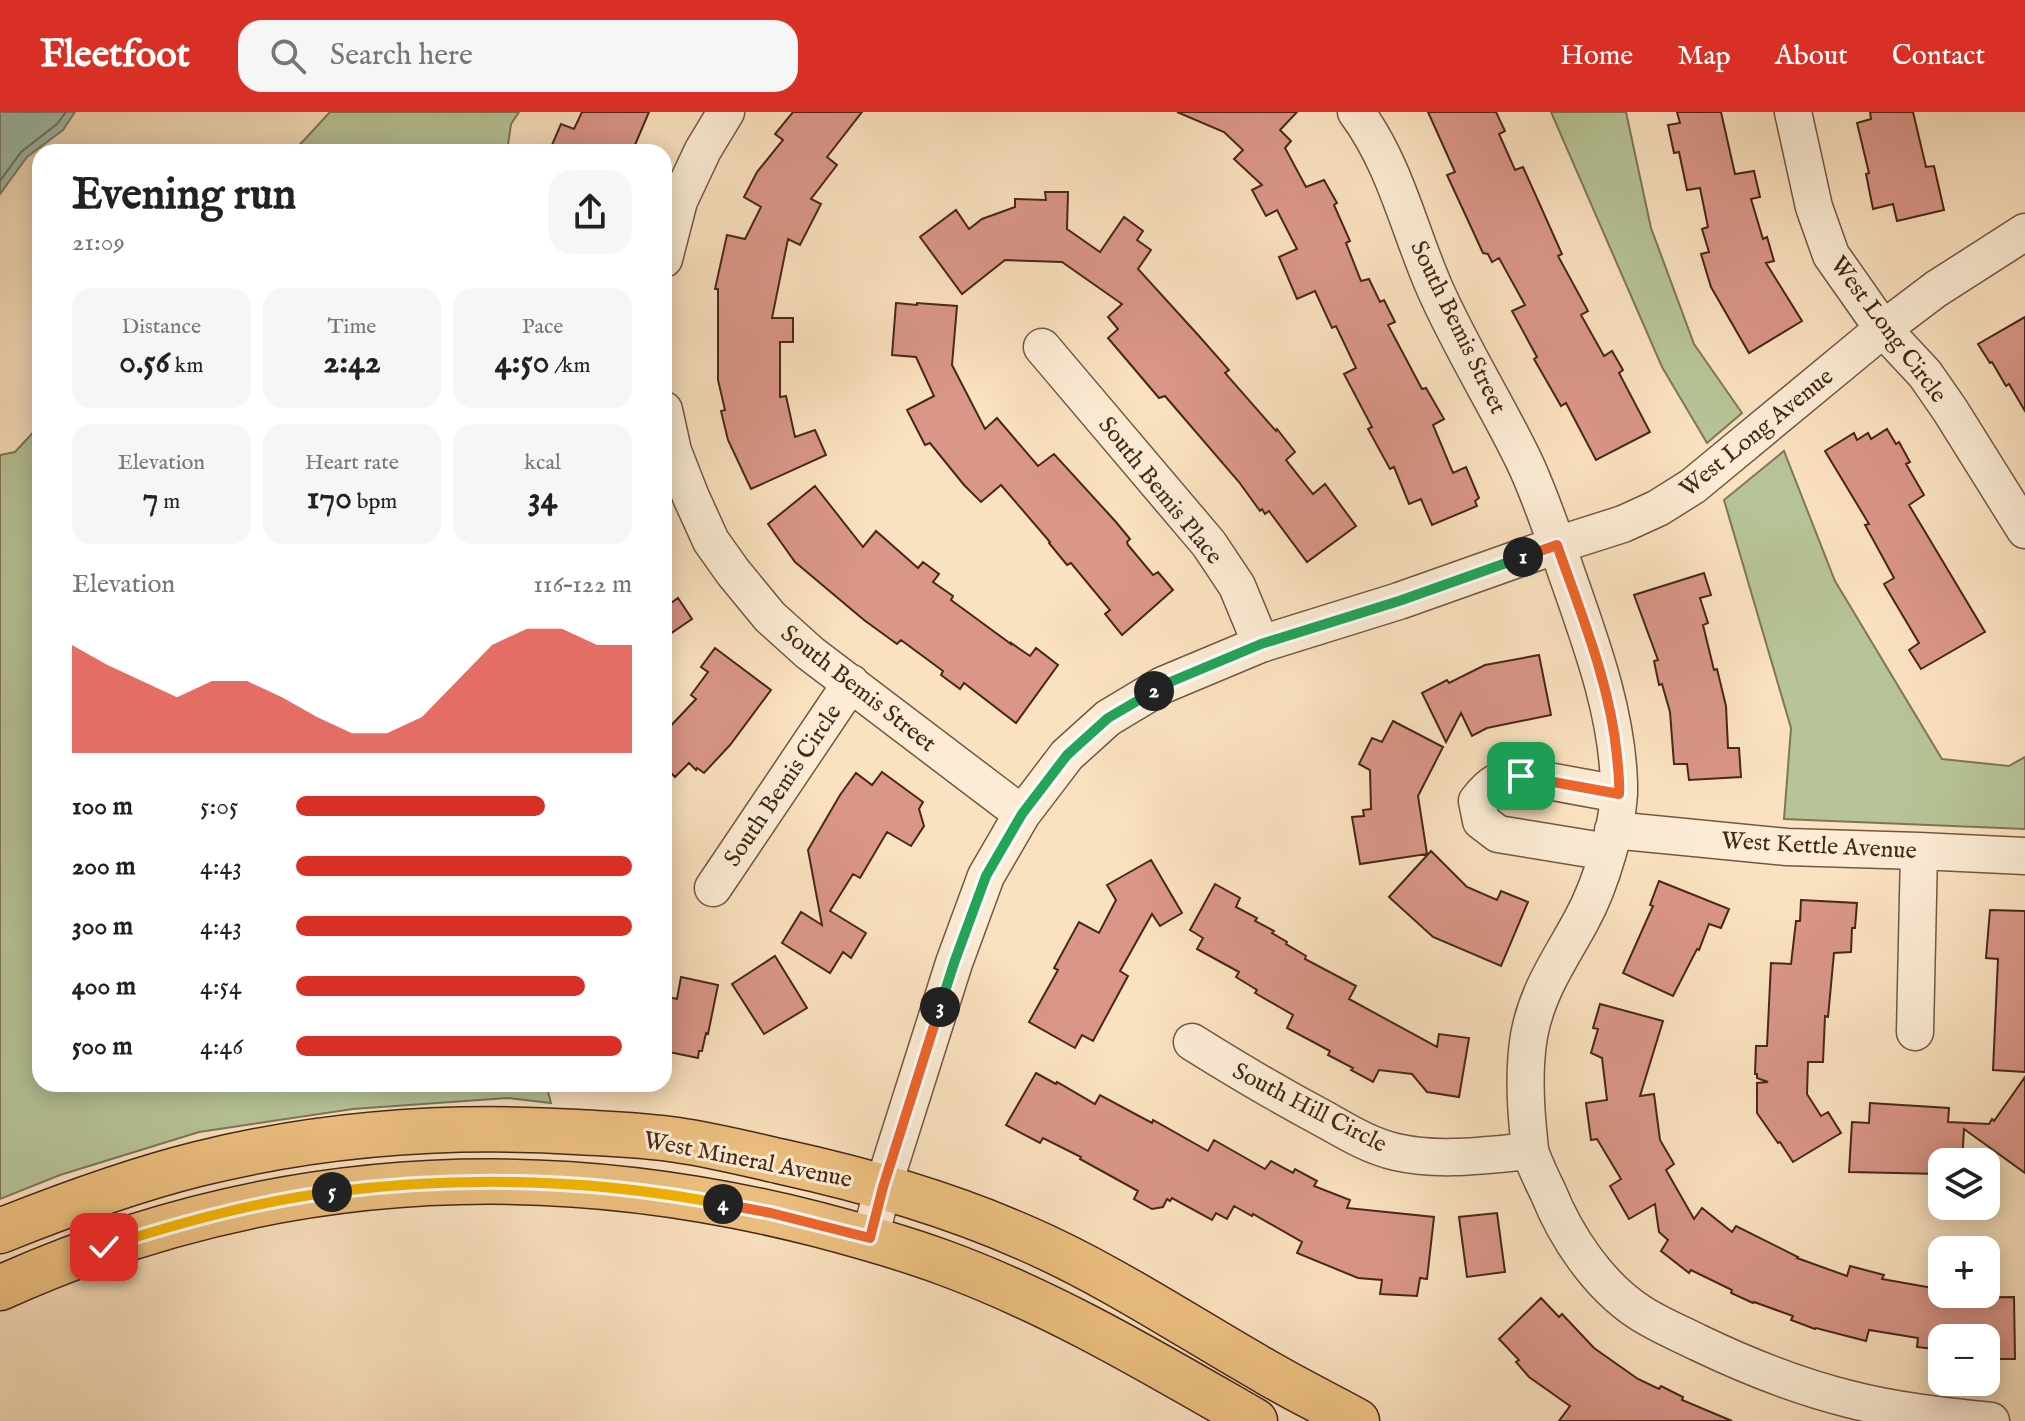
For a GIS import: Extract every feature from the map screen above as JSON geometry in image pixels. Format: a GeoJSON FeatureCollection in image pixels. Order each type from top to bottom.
{"type":"FeatureCollection","features":[{"type":"Feature","properties":{"kind":"main road","name":"West Mineral Avenue"},"geometry":{"type":"LineString","coordinates":[[0,1231],[123,1185],[211,1161],[324,1140],[471,1128],[677,1140],[814,1169],[967,1213],[1084,1266],[1269,1374],[1357,1421]]}},
{"type":"Feature","properties":{"kind":"main road","name":"West Mineral Avenue"},"geometry":{"type":"LineString","coordinates":[[0,1288],[104,1247],[173,1225],[243,1207],[323,1193],[490,1180],[630,1189],[771,1213],[870,1238],[942,1262],[1029,1299],[1129,1349],[1255,1421]]}},
{"type":"Feature","properties":{"kind":"street"},"geometry":{"type":"LineString","coordinates":[[672,228],[679,201],[703,150],[726,112]]}},
{"type":"Feature","properties":{"kind":"street","name":"South Bemis Street"},"geometry":{"type":"LineString","coordinates":[[1356,112],[1383,155],[1436,290],[1526,465],[1593,648],[1609,706],[1616,745],[1619,794],[1610,841],[1601,875],[1582,919],[1553,968],[1529,1035],[1525,1094],[1530,1151],[1553,1204],[1578,1249],[1604,1281],[1637,1311],[1733,1359],[1791,1382],[1865,1403],[1991,1421]]}},
{"type":"Feature","properties":{"kind":"street","name":"West Long Circle"},"geometry":{"type":"LineString","coordinates":[[1793,112],[1814,207],[1831,255],[1883,329],[1934,386],[2025,530]]}},
{"type":"Feature","properties":{"kind":"street","name":"West Long Avenue"},"geometry":{"type":"LineString","coordinates":[[870,1238],[883,1187],[986,876],[1022,814],[1067,755],[1108,718],[1163,685],[1261,644],[1399,601],[1623,524],[1658,508],[1693,486],[1936,289],[2025,232]]}},
{"type":"Feature","properties":{"kind":"street","name":"South Bemis Place"},"geometry":{"type":"LineString","coordinates":[[1042,347],[1209,544],[1237,586],[1261,644]]}},
{"type":"Feature","properties":{"kind":"street","name":"South Bemis Street"},"geometry":{"type":"LineString","coordinates":[[672,446],[711,541],[770,617],[810,653],[1022,814]]}},
{"type":"Feature","properties":{"kind":"street","name":"South Bemis Circle"},"geometry":{"type":"LineString","coordinates":[[713,888],[851,683]]}},
{"type":"Feature","properties":{"kind":"street","name":"West Kettle Avenue"},"geometry":{"type":"LineString","coordinates":[[1619,794],[1521,776],[1504,778],[1487,788],[1477,801],[1481,821],[1498,834],[2025,856]]}},
{"type":"Feature","properties":{"kind":"street"},"geometry":{"type":"LineString","coordinates":[[1915,1032],[1919,851]]}},
{"type":"Feature","properties":{"kind":"street","name":"South Hill Circle"},"geometry":{"type":"LineString","coordinates":[[1192,1042],[1268,1089],[1377,1146],[1433,1157],[1530,1151]]}},
{"type":"Feature","properties":{"kind":"shaded area"},"geometry":{"type":"Polygon","coordinates":[[[330,112],[519,112],[511,124],[508,144],[300,144],[330,112]]]}},
{"type":"Feature","properties":{"kind":"shaded area"},"geometry":{"type":"Polygon","coordinates":[[[1551,112],[1626,112],[1651,228],[1694,344],[1742,413],[1707,443],[1662,367],[1551,112]]]}},
{"type":"Feature","properties":{"kind":"shaded area"},"geometry":{"type":"Polygon","coordinates":[[[32,434],[32,1092],[548,1092],[551,1103],[507,1098],[353,1109],[199,1132],[60,1175],[0,1199],[0,455],[15,452],[32,434]]]}},
{"type":"Feature","properties":{"kind":"shaded area"},"geometry":{"type":"Polygon","coordinates":[[[1784,451],[1835,581],[1942,759],[2009,766],[2025,757],[2025,829],[1784,819],[1791,728],[1724,500],[1784,451]]]}},
{"type":"Feature","properties":{"kind":"water"},"geometry":{"type":"Polygon","coordinates":[[[0,112],[75,112],[63,130],[44,144],[32,144],[32,153],[0,194],[0,112]]]}},
{"type":"Feature","properties":{"kind":"building"},"geometry":{"type":"Polygon","coordinates":[[[582,112],[649,112],[635,144],[552,144],[561,124],[574,129],[582,112]]]}},
{"type":"Feature","properties":{"kind":"building"},"geometry":{"type":"Polygon","coordinates":[[[793,112],[862,112],[827,157],[837,165],[811,199],[821,204],[800,245],[788,239],[772,318],[793,318],[793,342],[780,342],[780,397],[786,396],[795,437],[815,430],[826,455],[751,489],[728,440],[721,411],[725,410],[718,380],[718,289],[715,289],[727,235],[745,239],[761,207],[744,197],[757,172],[783,140],[775,134],[793,112]]]}},
{"type":"Feature","properties":{"kind":"building"},"geometry":{"type":"Polygon","coordinates":[[[1177,112],[1297,112],[1280,130],[1291,141],[1285,148],[1306,187],[1324,180],[1337,203],[1334,205],[1350,241],[1346,243],[1361,281],[1369,279],[1380,302],[1384,300],[1395,322],[1388,325],[1422,389],[1426,388],[1444,419],[1433,425],[1453,473],[1466,467],[1479,498],[1475,501],[1477,506],[1432,525],[1421,499],[1409,504],[1394,467],[1390,469],[1368,429],[1372,427],[1344,374],[1356,368],[1336,326],[1332,328],[1315,291],[1297,299],[1279,257],[1297,249],[1277,210],[1266,216],[1252,190],[1262,185],[1234,159],[1243,150],[1224,132],[1177,112]]]}},
{"type":"Feature","properties":{"kind":"building"},"geometry":{"type":"Polygon","coordinates":[[[1428,112],[1496,112],[1505,131],[1499,134],[1515,170],[1523,167],[1562,254],[1558,256],[1588,311],[1581,315],[1604,356],[1612,351],[1623,370],[1619,373],[1650,432],[1596,460],[1566,403],[1561,406],[1534,359],[1537,357],[1512,311],[1525,305],[1499,258],[1492,262],[1488,254],[1483,253],[1447,175],[1455,172],[1428,112]]]}},
{"type":"Feature","properties":{"kind":"building"},"geometry":{"type":"Polygon","coordinates":[[[1677,112],[1721,112],[1735,174],[1754,171],[1760,197],[1751,199],[1763,239],[1767,237],[1774,261],[1766,263],[1802,321],[1749,353],[1711,287],[1701,254],[1709,252],[1702,229],[1708,227],[1700,188],[1687,190],[1679,152],[1674,153],[1668,125],[1680,123],[1677,112]]]}},
{"type":"Feature","properties":{"kind":"building"},"geometry":{"type":"Polygon","coordinates":[[[1870,112],[1913,112],[1926,167],[1934,166],[1944,210],[1897,221],[1893,204],[1873,209],[1866,174],[1869,173],[1857,123],[1871,119],[1870,112]]]}},
{"type":"Feature","properties":{"kind":"building"},"geometry":{"type":"Polygon","coordinates":[[[1045,192],[1068,192],[1067,229],[1100,252],[1124,217],[1143,231],[1137,240],[1151,250],[1138,269],[1229,370],[1225,373],[1295,452],[1286,460],[1313,494],[1325,484],[1356,526],[1307,562],[1269,511],[1265,514],[1262,509],[1260,511],[1165,396],[1159,398],[1108,338],[1118,329],[1108,317],[1122,304],[1062,262],[1005,260],[962,294],[920,237],[956,210],[969,229],[982,219],[1015,207],[1015,199],[1046,200],[1045,192]]]}},
{"type":"Feature","properties":{"kind":"building"},"geometry":{"type":"Polygon","coordinates":[[[896,303],[957,306],[952,365],[985,429],[997,418],[1038,466],[1054,454],[1130,539],[1128,545],[1153,575],[1158,572],[1173,590],[1122,635],[1105,614],[1110,610],[1071,563],[1067,565],[1001,485],[981,502],[930,443],[925,445],[907,410],[934,396],[916,357],[892,355],[896,303]]]}},
{"type":"Feature","properties":{"kind":"building"},"geometry":{"type":"Polygon","coordinates":[[[2025,317],[2025,411],[2009,384],[2006,386],[1978,344],[2025,317]]]}},
{"type":"Feature","properties":{"kind":"building"},"geometry":{"type":"Polygon","coordinates":[[[1887,429],[1896,444],[1899,442],[1910,462],[1906,464],[1924,495],[1909,505],[1985,632],[1921,669],[1909,650],[1919,643],[1884,584],[1894,578],[1865,525],[1869,524],[1825,451],[1854,433],[1857,440],[1868,433],[1871,439],[1887,429]]]}},
{"type":"Feature","properties":{"kind":"building"},"geometry":{"type":"Polygon","coordinates":[[[815,486],[863,547],[876,531],[918,568],[923,562],[939,574],[933,582],[953,596],[951,600],[1030,656],[1036,648],[1058,665],[1016,723],[964,683],[960,689],[941,675],[943,671],[901,640],[897,644],[864,620],[795,562],[768,524],[815,486]]]}},
{"type":"Feature","properties":{"kind":"building"},"geometry":{"type":"Polygon","coordinates":[[[1704,573],[1711,595],[1700,598],[1708,623],[1703,625],[1726,706],[1728,748],[1739,748],[1741,777],[1689,780],[1687,764],[1674,764],[1670,712],[1662,684],[1659,685],[1654,661],[1658,660],[1634,595],[1704,573]]]}},
{"type":"Feature","properties":{"kind":"building"},"geometry":{"type":"Polygon","coordinates":[[[678,598],[692,619],[672,633],[672,602],[678,598]]]}},
{"type":"Feature","properties":{"kind":"building"},"geometry":{"type":"Polygon","coordinates":[[[715,648],[771,690],[730,745],[704,773],[689,763],[675,777],[672,774],[672,724],[696,699],[691,695],[708,672],[701,667],[715,648]]]}},
{"type":"Feature","properties":{"kind":"building"},"geometry":{"type":"Polygon","coordinates":[[[1539,655],[1551,715],[1487,728],[1472,736],[1461,713],[1446,742],[1422,693],[1485,665],[1539,655]]]}},
{"type":"Feature","properties":{"kind":"building"},"geometry":{"type":"Polygon","coordinates":[[[1393,721],[1443,747],[1418,796],[1427,854],[1360,864],[1352,817],[1364,816],[1363,810],[1371,809],[1370,770],[1359,764],[1372,738],[1382,742],[1393,721]]]}},
{"type":"Feature","properties":{"kind":"building"},"geometry":{"type":"Polygon","coordinates":[[[882,772],[923,802],[919,809],[924,826],[911,846],[887,832],[860,878],[853,874],[830,911],[866,933],[851,958],[843,952],[830,973],[782,943],[801,912],[822,925],[808,850],[856,773],[872,785],[882,772]]]}},
{"type":"Feature","properties":{"kind":"building"},"geometry":{"type":"Polygon","coordinates":[[[1431,851],[1467,887],[1497,900],[1501,891],[1528,902],[1501,966],[1433,937],[1389,897],[1431,851]]]}},
{"type":"Feature","properties":{"kind":"building"},"geometry":{"type":"Polygon","coordinates":[[[1151,860],[1182,913],[1160,926],[1152,914],[1120,971],[1128,976],[1093,1041],[1082,1035],[1075,1048],[1029,1022],[1058,970],[1054,968],[1079,922],[1099,933],[1116,900],[1107,885],[1151,860]]]}},
{"type":"Feature","properties":{"kind":"building"},"geometry":{"type":"Polygon","coordinates":[[[1659,881],[1729,909],[1721,928],[1709,924],[1699,950],[1673,996],[1623,973],[1653,906],[1650,905],[1659,881]]]}},
{"type":"Feature","properties":{"kind":"building"},"geometry":{"type":"Polygon","coordinates":[[[1215,884],[1240,898],[1236,907],[1257,918],[1255,921],[1274,931],[1272,933],[1286,944],[1306,956],[1305,959],[1356,986],[1349,999],[1437,1047],[1439,1034],[1469,1038],[1459,1097],[1427,1092],[1412,1074],[1379,1070],[1373,1082],[1328,1055],[1330,1051],[1287,1028],[1293,1015],[1255,993],[1257,990],[1236,977],[1239,972],[1197,949],[1203,938],[1190,930],[1215,884]]]}},
{"type":"Feature","properties":{"kind":"building"},"geometry":{"type":"Polygon","coordinates":[[[1801,900],[1857,903],[1851,952],[1834,953],[1828,1017],[1825,1016],[1823,1062],[1808,1062],[1807,1094],[1821,1116],[1828,1112],[1841,1133],[1793,1162],[1757,1113],[1757,1083],[1768,1082],[1755,1074],[1756,1046],[1767,1046],[1771,963],[1791,964],[1801,900]]]}},
{"type":"Feature","properties":{"kind":"building"},"geometry":{"type":"Polygon","coordinates":[[[1990,910],[2025,911],[2025,1072],[1993,1070],[1998,959],[1986,958],[1990,910]]]}},
{"type":"Feature","properties":{"kind":"building"},"geometry":{"type":"Polygon","coordinates":[[[775,956],[807,1008],[764,1034],[732,984],[775,956]]]}},
{"type":"Feature","properties":{"kind":"building"},"geometry":{"type":"Polygon","coordinates":[[[681,977],[718,985],[708,1034],[698,1058],[672,1053],[672,998],[677,999],[681,977]]]}},
{"type":"Feature","properties":{"kind":"building"},"geometry":{"type":"Polygon","coordinates":[[[1600,1004],[1663,1021],[1640,1096],[1654,1094],[1660,1140],[1674,1164],[1666,1170],[1694,1219],[1702,1208],[1732,1232],[1736,1226],[1797,1258],[1847,1276],[1850,1266],[1884,1275],[1882,1279],[1928,1287],[1928,1308],[2000,1308],[2000,1297],[2014,1297],[2015,1359],[2000,1359],[2000,1324],[1928,1324],[1928,1348],[1917,1347],[1918,1338],[1869,1330],[1866,1341],[1791,1320],[1793,1316],[1753,1303],[1691,1270],[1689,1273],[1661,1251],[1668,1240],[1659,1232],[1655,1204],[1629,1219],[1610,1186],[1621,1179],[1597,1139],[1591,1140],[1586,1103],[1607,1100],[1602,1058],[1591,1053],[1598,1029],[1593,1028],[1600,1004]]]}},
{"type":"Feature","properties":{"kind":"building"},"geometry":{"type":"Polygon","coordinates":[[[1036,1073],[1095,1104],[1100,1095],[1208,1151],[1214,1140],[1265,1169],[1271,1161],[1293,1173],[1295,1169],[1317,1181],[1314,1186],[1350,1200],[1347,1208],[1434,1217],[1427,1279],[1420,1278],[1417,1296],[1380,1294],[1382,1280],[1358,1278],[1297,1253],[1302,1242],[1234,1206],[1227,1219],[1216,1213],[1212,1220],[1172,1198],[1170,1201],[1167,1199],[1163,1207],[1152,1209],[1134,1199],[1138,1191],[1081,1157],[1043,1138],[1040,1143],[1006,1125],[1036,1073]]]}},
{"type":"Feature","properties":{"kind":"building"},"geometry":{"type":"Polygon","coordinates":[[[2025,1077],[2025,1173],[2000,1155],[2000,1148],[1990,1148],[1964,1129],[1963,1148],[1928,1148],[1928,1174],[1849,1172],[1852,1122],[1869,1123],[1870,1103],[1949,1108],[1948,1122],[1989,1124],[1992,1119],[1994,1121],[2025,1077]]]}},
{"type":"Feature","properties":{"kind":"building"},"geometry":{"type":"Polygon","coordinates":[[[1497,1213],[1505,1272],[1467,1277],[1459,1217],[1497,1213]]]}},
{"type":"Feature","properties":{"kind":"building"},"geometry":{"type":"Polygon","coordinates":[[[1541,1298],[1559,1317],[1562,1314],[1594,1348],[1638,1379],[1659,1389],[1661,1386],[1683,1397],[1682,1400],[1732,1421],[1559,1421],[1570,1406],[1529,1377],[1516,1362],[1519,1360],[1499,1339],[1541,1298]]]}},
{"type":"Feature","properties":{"kind":"route"},"geometry":{"type":"LineString","coordinates":[[104,1247],[243,1207],[309,1195],[368,1187],[490,1180],[630,1189],[689,1197],[771,1213],[870,1238],[883,1187],[954,963],[986,876],[1022,814],[1067,755],[1108,718],[1163,685],[1261,644],[1399,601],[1557,545],[1593,648],[1609,706],[1616,745],[1619,794],[1521,776]]}}]}
